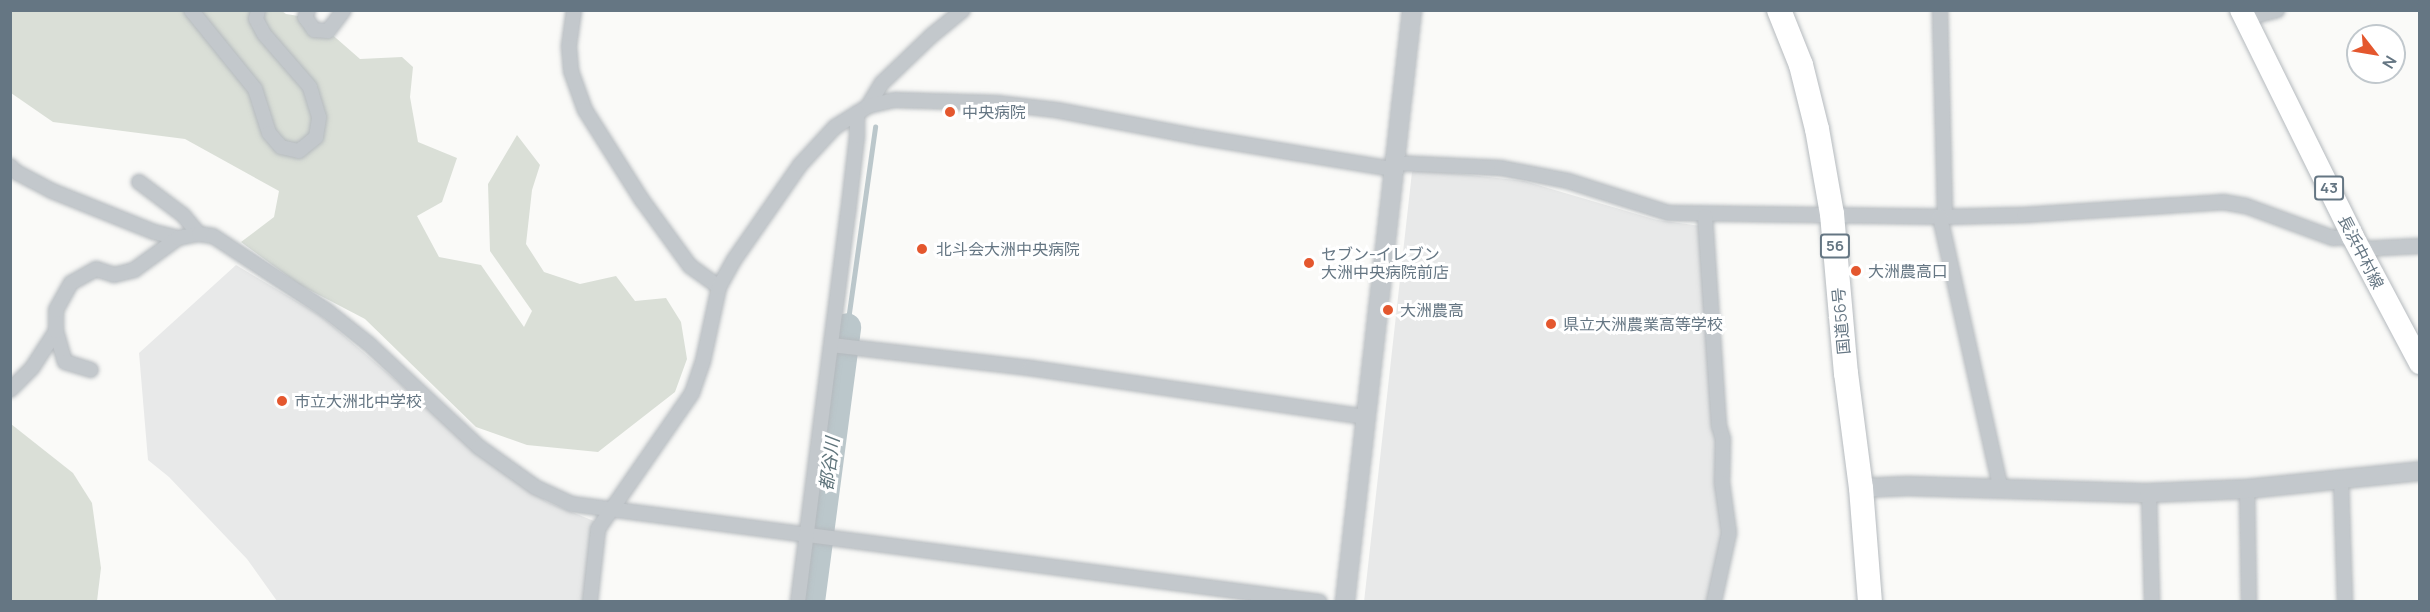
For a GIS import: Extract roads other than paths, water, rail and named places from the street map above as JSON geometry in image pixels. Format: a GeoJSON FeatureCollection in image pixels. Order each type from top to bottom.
{"type":"FeatureCollection","features":[{"type":"Feature","properties":{"kind":"highway","name":"国道56号"},"geometry":{"type":"LineString","coordinates":[[1779,10],[1801,65],[1817,129],[1832,214],[1846,373],[1861,488],[1870,602]]}},
{"type":"Feature","properties":{"kind":"main road","name":"長浜中村線"},"geometry":{"type":"LineString","coordinates":[[2244,14],[2356,243],[2420,363]]}},
{"type":"Feature","properties":{"kind":"street"},"geometry":{"type":"LineString","coordinates":[[191,10],[255,89],[269,133],[281,147],[299,151],[315,137],[319,117],[310,87],[264,34],[256,19],[258,10]]}},
{"type":"Feature","properties":{"kind":"street"},"geometry":{"type":"LineString","coordinates":[[308,10],[305,17],[314,30],[328,31],[344,10]]}},
{"type":"Feature","properties":{"kind":"street"},"geometry":{"type":"LineString","coordinates":[[573,10],[574,20],[569,47],[571,71],[585,110],[642,200],[690,267],[719,287]]}},
{"type":"Feature","properties":{"kind":"street"},"geometry":{"type":"LineString","coordinates":[[798,602],[815,537],[841,347],[857,136],[863,109],[882,83],[931,36],[963,10]]}},
{"type":"Feature","properties":{"kind":"street"},"geometry":{"type":"LineString","coordinates":[[1345,602],[1412,10]]}},
{"type":"Feature","properties":{"kind":"street"},"geometry":{"type":"LineString","coordinates":[[1940,10],[1943,216],[2001,489]]}},
{"type":"Feature","properties":{"kind":"street"},"geometry":{"type":"LineString","coordinates":[[2244,14],[2277,10]]}},
{"type":"Feature","properties":{"kind":"street"},"geometry":{"type":"LineString","coordinates":[[591,602],[598,530],[692,393],[703,361],[719,287],[734,260],[800,165],[835,127],[863,109],[895,100],[953,100],[1056,110],[1199,138],[1394,166],[1501,168],[1568,181],[1669,213],[1705,216],[2024,215],[2223,202],[2246,206],[2333,238],[2356,243],[2420,246]]}},
{"type":"Feature","properties":{"kind":"street"},"geometry":{"type":"LineString","coordinates":[[10,166],[16,172],[52,191],[154,232],[178,238],[199,234],[213,236],[237,249],[327,311],[370,345],[479,447],[535,487],[571,504],[1320,602]]}},
{"type":"Feature","properties":{"kind":"street"},"geometry":{"type":"LineString","coordinates":[[139,182],[183,215],[199,234]]}},
{"type":"Feature","properties":{"kind":"street"},"geometry":{"type":"LineString","coordinates":[[1705,216],[1718,415],[1723,439],[1722,483],[1729,533],[1714,602]]}},
{"type":"Feature","properties":{"kind":"street"},"geometry":{"type":"LineString","coordinates":[[91,370],[65,362],[56,331],[56,310],[71,283],[96,269],[114,275],[134,270],[178,238]]}},
{"type":"Feature","properties":{"kind":"street"},"geometry":{"type":"LineString","coordinates":[[10,390],[32,368],[56,331]]}},
{"type":"Feature","properties":{"kind":"street"},"geometry":{"type":"LineString","coordinates":[[841,347],[1030,368],[1367,417]]}},
{"type":"Feature","properties":{"kind":"street"},"geometry":{"type":"LineString","coordinates":[[1861,488],[1908,486],[2149,493],[2247,489],[2420,471]]}},
{"type":"Feature","properties":{"kind":"street"},"geometry":{"type":"LineString","coordinates":[[2341,480],[2345,602]]}},
{"type":"Feature","properties":{"kind":"street"},"geometry":{"type":"LineString","coordinates":[[2247,489],[2249,602]]}},
{"type":"Feature","properties":{"kind":"street"},"geometry":{"type":"LineString","coordinates":[[2149,493],[2152,602]]}},
{"type":"Feature","properties":{"kind":"waterway"},"geometry":{"type":"LineString","coordinates":[[847,327],[875,127]]}},
{"type":"Feature","properties":{"kind":"waterway","name":"都谷川"},"geometry":{"type":"LineString","coordinates":[[811,602],[847,327]]}},
{"type":"Feature","properties":{"kind":"place","name":"中央病院"},"geometry":{"type":"Point","coordinates":[950,112]}},
{"type":"Feature","properties":{"kind":"place","name":"北斗会大洲中央病院"},"geometry":{"type":"Point","coordinates":[922,249]}},
{"type":"Feature","properties":{"kind":"place","name":"セブン-イレブン 大洲中央病院前店"},"geometry":{"type":"Point","coordinates":[1309,263]}},
{"type":"Feature","properties":{"kind":"place","name":"大洲農高口"},"geometry":{"type":"Point","coordinates":[1856,271]}},
{"type":"Feature","properties":{"kind":"place","name":"大洲農高"},"geometry":{"type":"Point","coordinates":[1388,310]}},
{"type":"Feature","properties":{"kind":"place","name":"県立大洲農業高等学校"},"geometry":{"type":"Point","coordinates":[1551,324]}},
{"type":"Feature","properties":{"kind":"place","name":"市立大洲北中学校"},"geometry":{"type":"Point","coordinates":[282,401]}}]}
